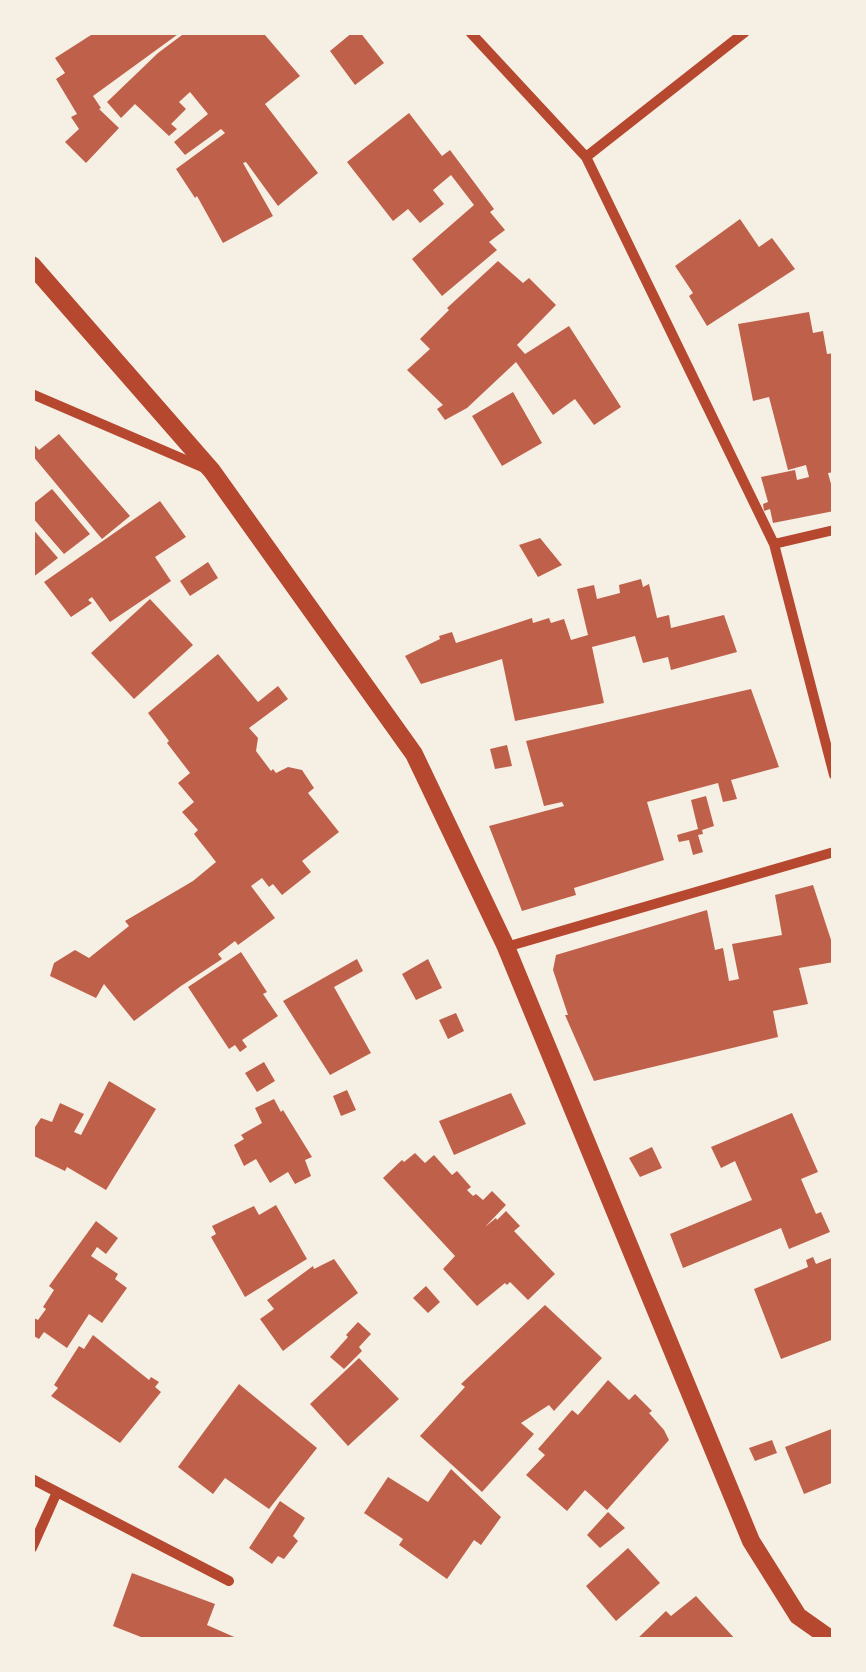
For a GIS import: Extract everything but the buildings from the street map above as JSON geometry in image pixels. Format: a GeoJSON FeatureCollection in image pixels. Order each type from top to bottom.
{"type":"FeatureCollection","features":[{"type":"Feature","properties":{"kind":"street"},"geometry":{"type":"LineString","coordinates":[[470,32],[586,156],[774,544],[834,776]]}},
{"type":"Feature","properties":{"kind":"street"},"geometry":{"type":"LineString","coordinates":[[586,156],[745,32]]}},
{"type":"Feature","properties":{"kind":"street"},"geometry":{"type":"LineString","coordinates":[[32,265],[212,471],[414,754],[506,948],[752,1540],[798,1616],[832,1640]]}},
{"type":"Feature","properties":{"kind":"street"},"geometry":{"type":"LineString","coordinates":[[32,394],[212,471]]}},
{"type":"Feature","properties":{"kind":"street"},"geometry":{"type":"LineString","coordinates":[[774,544],[834,530]]}},
{"type":"Feature","properties":{"kind":"street"},"geometry":{"type":"LineString","coordinates":[[506,948],[834,852]]}},
{"type":"Feature","properties":{"kind":"street"},"geometry":{"type":"LineString","coordinates":[[32,1479],[230,1581]]}},
{"type":"Feature","properties":{"kind":"street"},"geometry":{"type":"LineString","coordinates":[[32,1548],[58,1492]]}}]}
